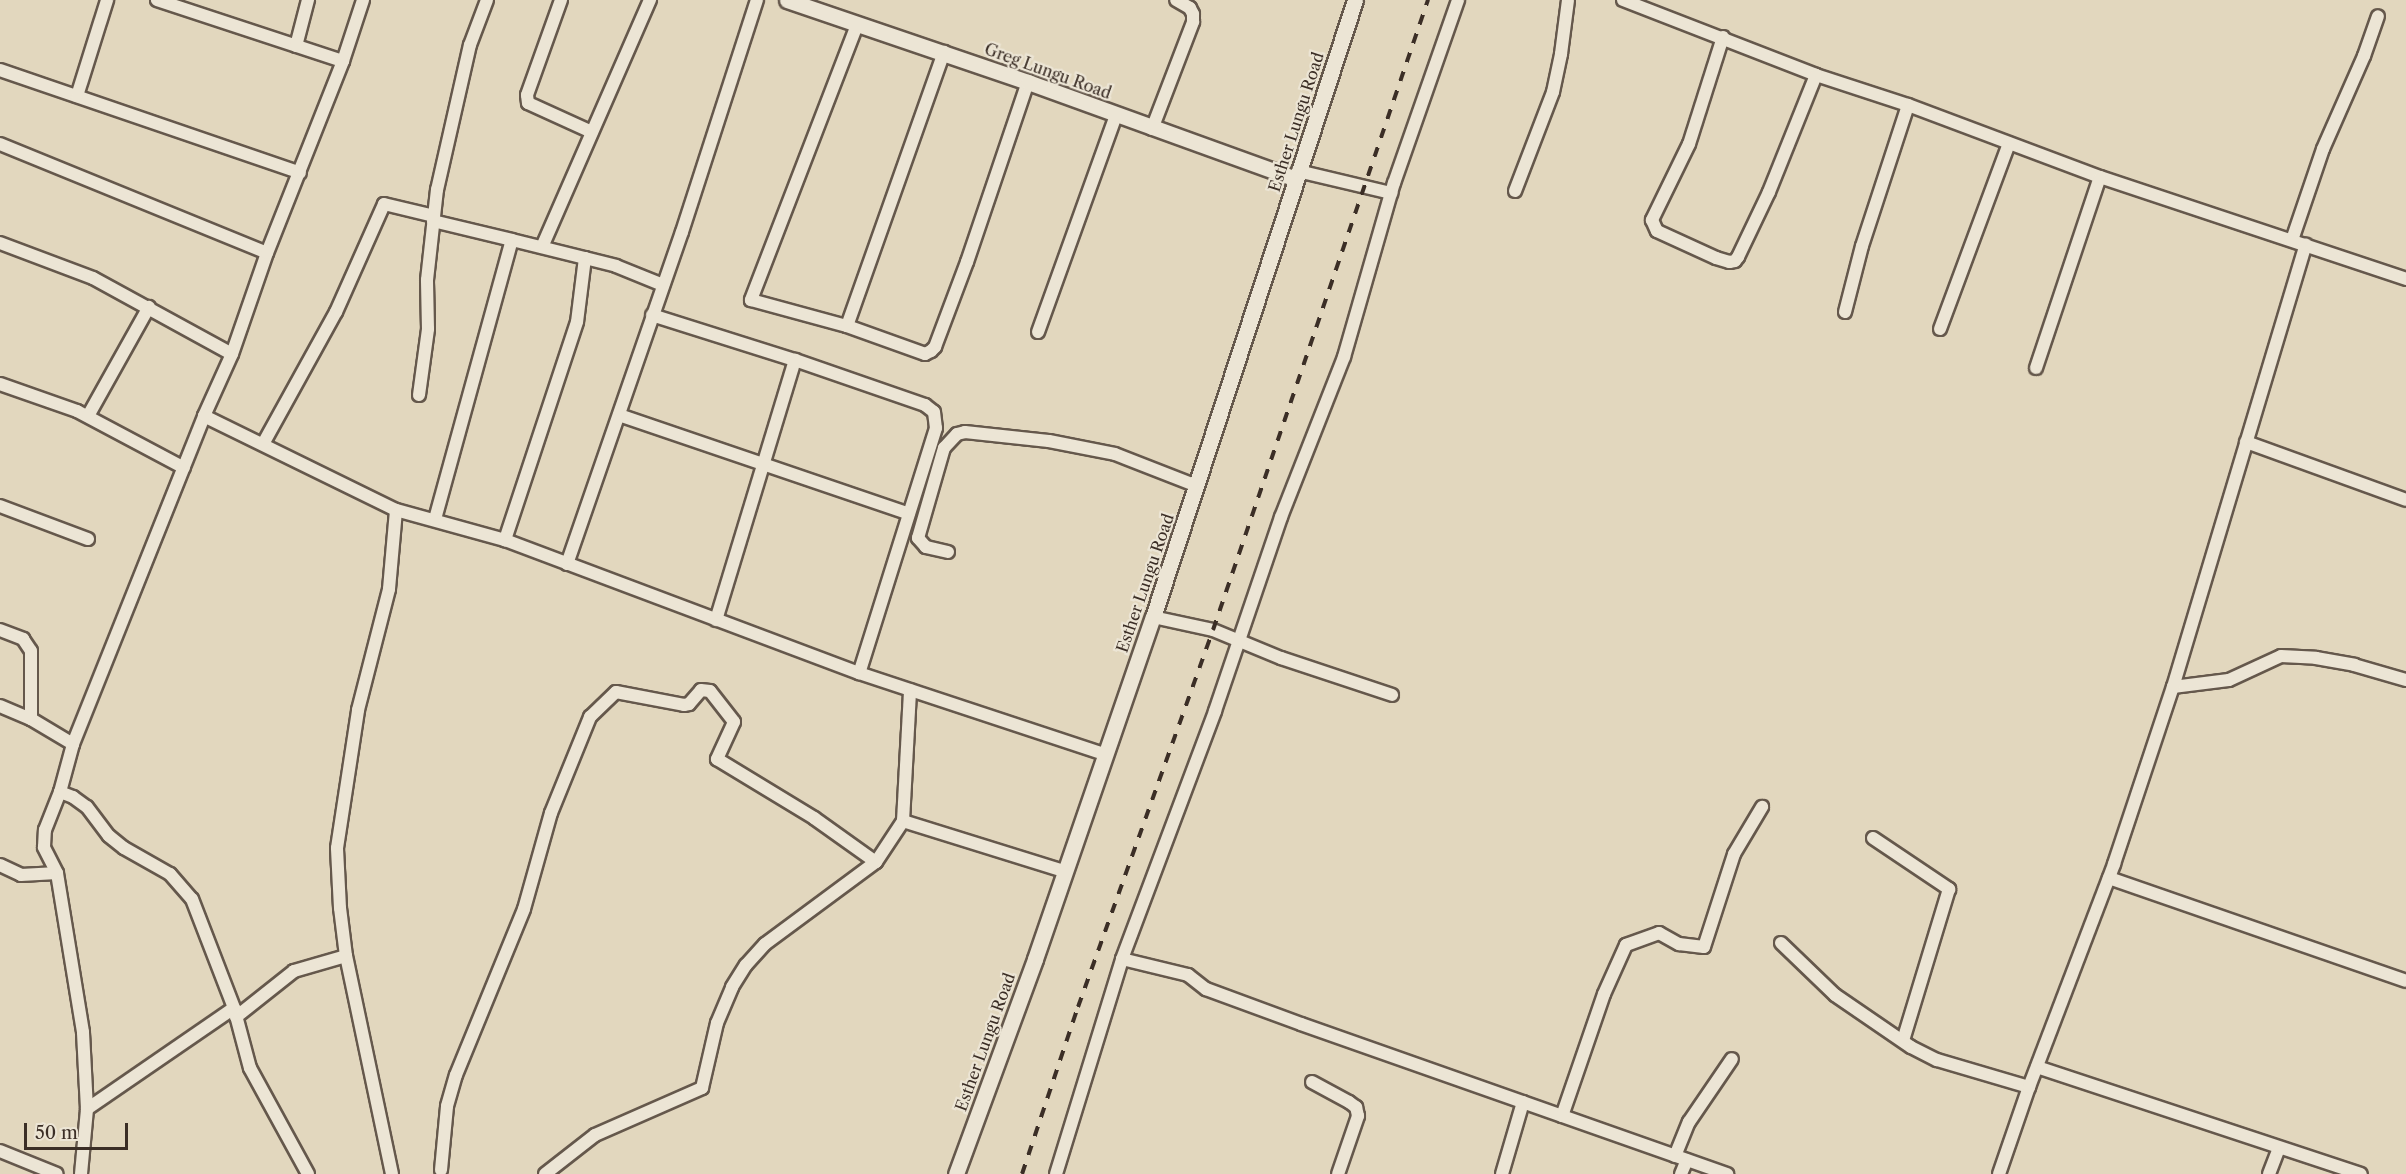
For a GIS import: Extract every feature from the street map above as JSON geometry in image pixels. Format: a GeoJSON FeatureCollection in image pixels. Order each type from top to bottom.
{"type":"FeatureCollection","features":[{"type":"Feature","properties":{"kind":"street"},"geometry":{"type":"LineString","coordinates":[[76,96],[107,0]]}},
{"type":"Feature","properties":{"kind":"street"},"geometry":{"type":"LineString","coordinates":[[157,0],[343,61]]}},
{"type":"Feature","properties":{"kind":"street"},"geometry":{"type":"LineString","coordinates":[[296,46],[308,0]]}},
{"type":"Feature","properties":{"kind":"street"},"geometry":{"type":"LineString","coordinates":[[81,1174],[87,1109],[83,1032],[57,873],[44,847],[45,830],[60,792],[73,744],[204,416],[232,354],[267,253],[343,61],[363,0]]}},
{"type":"Feature","properties":{"kind":"street"},"geometry":{"type":"LineString","coordinates":[[419,395],[428,329],[427,280],[433,218],[446,146],[470,45],[487,0]]}},
{"type":"Feature","properties":{"kind":"street"},"geometry":{"type":"LineString","coordinates":[[561,0],[527,95],[528,103],[592,132]]}},
{"type":"Feature","properties":{"kind":"street"},"geometry":{"type":"LineString","coordinates":[[542,247],[650,0]]}},
{"type":"Feature","properties":{"kind":"street"},"geometry":{"type":"LineString","coordinates":[[567,564],[663,285],[757,0]]}},
{"type":"Feature","properties":{"kind":"street","name":"Greg Lungu Road"},"geometry":{"type":"LineString","coordinates":[[787,0],[808,3],[856,25],[944,52],[1152,129],[1297,175]]}},
{"type":"Feature","properties":{"kind":"street"},"geometry":{"type":"LineString","coordinates":[[1152,129],[1193,22],[1190,8],[1176,0]]}},
{"type":"Feature","properties":{"kind":"street","name":"Esther Lungu Road"},"geometry":{"type":"LineString","coordinates":[[956,1174],[1153,617],[1355,0]]}},
{"type":"Feature","properties":{"kind":"street"},"geometry":{"type":"LineString","coordinates":[[1056,1174],[1122,959],[1240,639],[1281,518],[1347,347],[1391,193],[1458,0]]}},
{"type":"Feature","properties":{"kind":"street"},"geometry":{"type":"LineString","coordinates":[[1515,190],[1553,92],[1568,0]]}},
{"type":"Feature","properties":{"kind":"street"},"geometry":{"type":"LineString","coordinates":[[1623,0],[1816,75],[1908,105],[2100,177],[2406,279]]}},
{"type":"Feature","properties":{"kind":"street"},"geometry":{"type":"LineString","coordinates":[[2292,240],[2326,141],[2364,56],[2378,16]]}},
{"type":"Feature","properties":{"kind":"street"},"geometry":{"type":"LineString","coordinates":[[856,25],[751,300],[848,326],[925,354],[935,347],[1028,82]]}},
{"type":"Feature","properties":{"kind":"street"},"geometry":{"type":"LineString","coordinates":[[1723,37],[1689,144],[1652,220],[1657,231],[1716,258],[1729,262],[1735,261],[1738,257],[1773,182],[1816,75]]}},
{"type":"Feature","properties":{"kind":"street"},"geometry":{"type":"LineString","coordinates":[[848,326],[944,52]]}},
{"type":"Feature","properties":{"kind":"street"},"geometry":{"type":"LineString","coordinates":[[0,70],[300,173]]}},
{"type":"Feature","properties":{"kind":"street"},"geometry":{"type":"LineString","coordinates":[[1845,312],[1866,235],[1908,105]]}},
{"type":"Feature","properties":{"kind":"street"},"geometry":{"type":"LineString","coordinates":[[1038,332],[1116,115]]}},
{"type":"Feature","properties":{"kind":"street"},"geometry":{"type":"LineString","coordinates":[[1940,329],[2009,142]]}},
{"type":"Feature","properties":{"kind":"street"},"geometry":{"type":"LineString","coordinates":[[0,144],[267,253]]}},
{"type":"Feature","properties":{"kind":"street"},"geometry":{"type":"LineString","coordinates":[[1297,175],[1391,193]]}},
{"type":"Feature","properties":{"kind":"street"},"geometry":{"type":"LineString","coordinates":[[2036,368],[2100,177]]}},
{"type":"Feature","properties":{"kind":"street"},"geometry":{"type":"LineString","coordinates":[[263,444],[336,312],[384,204],[616,266],[663,285]]}},
{"type":"Feature","properties":{"kind":"street"},"geometry":{"type":"LineString","coordinates":[[435,519],[512,240]]}},
{"type":"Feature","properties":{"kind":"street"},"geometry":{"type":"LineString","coordinates":[[1999,1174],[2029,1087],[2109,878],[2173,687],[2306,245]]}},
{"type":"Feature","properties":{"kind":"street"},"geometry":{"type":"LineString","coordinates":[[2,248],[93,278],[232,354]]}},
{"type":"Feature","properties":{"kind":"street"},"geometry":{"type":"LineString","coordinates":[[505,540],[577,322],[585,258]]}},
{"type":"Feature","properties":{"kind":"street"},"geometry":{"type":"LineString","coordinates":[[88,416],[149,307]]}},
{"type":"Feature","properties":{"kind":"street"},"geometry":{"type":"LineString","coordinates":[[652,315],[795,360],[925,405],[934,412],[936,428],[859,673]]}},
{"type":"Feature","properties":{"kind":"street"},"geometry":{"type":"LineString","coordinates":[[716,620],[795,360]]}},
{"type":"Feature","properties":{"kind":"street"},"geometry":{"type":"LineString","coordinates":[[0,384],[88,416],[184,468]]}},
{"type":"Feature","properties":{"kind":"street"},"geometry":{"type":"LineString","coordinates":[[619,415],[909,514]]}},
{"type":"Feature","properties":{"kind":"street"},"geometry":{"type":"LineString","coordinates":[[204,416],[396,510],[505,540],[859,673],[1104,754]]}},
{"type":"Feature","properties":{"kind":"street"},"geometry":{"type":"LineString","coordinates":[[948,552],[926,547],[918,538],[944,448],[957,434],[965,432],[1049,441],[1115,454],[1197,486]]}},
{"type":"Feature","properties":{"kind":"street"},"geometry":{"type":"LineString","coordinates":[[2246,442],[2406,500]]}},
{"type":"Feature","properties":{"kind":"street"},"geometry":{"type":"LineString","coordinates":[[0,506],[88,539]]}},
{"type":"Feature","properties":{"kind":"street"},"geometry":{"type":"LineString","coordinates":[[392,1174],[346,956],[339,908],[337,848],[341,805],[358,710],[389,589],[396,510]]}},
{"type":"Feature","properties":{"kind":"street"},"geometry":{"type":"LineString","coordinates":[[1153,617],[1213,630],[1240,639],[1281,658],[1392,695]]}},
{"type":"Feature","properties":{"kind":"street"},"geometry":{"type":"LineString","coordinates":[[0,630],[23,639],[31,651],[31,719]]}},
{"type":"Feature","properties":{"kind":"street"},"geometry":{"type":"LineString","coordinates":[[2173,687],[2229,680],[2281,656],[2344,663],[2406,680]]}},
{"type":"Feature","properties":{"kind":"street"},"geometry":{"type":"LineString","coordinates":[[441,1170],[447,1106],[456,1075],[524,909],[551,813],[590,717],[616,692],[684,705],[689,704],[700,690],[711,691],[734,722],[716,755],[717,759],[814,818],[876,862]]}},
{"type":"Feature","properties":{"kind":"street"},"geometry":{"type":"LineString","coordinates":[[545,1174],[595,1135],[702,1088],[717,1023],[732,987],[746,965],[765,944],[876,862],[903,821],[910,690]]}},
{"type":"Feature","properties":{"kind":"street"},"geometry":{"type":"LineString","coordinates":[[0,706],[31,719],[73,744]]}},
{"type":"Feature","properties":{"kind":"street"},"geometry":{"type":"LineString","coordinates":[[60,792],[73,797],[87,807],[109,836],[124,848],[170,874],[183,887],[199,914],[235,1012],[250,1068],[308,1174]]}},
{"type":"Feature","properties":{"kind":"street"},"geometry":{"type":"LineString","coordinates":[[1562,1116],[1597,1014],[1626,945],[1659,933],[1679,944],[1704,946],[1734,854],[1761,807]]}},
{"type":"Feature","properties":{"kind":"street"},"geometry":{"type":"LineString","coordinates":[[903,821],[1064,871]]}},
{"type":"Feature","properties":{"kind":"street"},"geometry":{"type":"LineString","coordinates":[[1874,838],[1949,889],[1903,1040]]}},
{"type":"Feature","properties":{"kind":"street"},"geometry":{"type":"LineString","coordinates":[[0,865],[21,875],[57,873]]}},
{"type":"Feature","properties":{"kind":"street"},"geometry":{"type":"LineString","coordinates":[[2109,878],[2406,981]]}},
{"type":"Feature","properties":{"kind":"street"},"geometry":{"type":"LineString","coordinates":[[1780,943],[1835,995],[1937,1060],[2029,1087]]}},
{"type":"Feature","properties":{"kind":"street"},"geometry":{"type":"LineString","coordinates":[[87,1109],[294,971],[346,956]]}},
{"type":"Feature","properties":{"kind":"street"},"geometry":{"type":"LineString","coordinates":[[1122,959],[1188,975],[1206,989],[1727,1174]]}},
{"type":"Feature","properties":{"kind":"street"},"geometry":{"type":"LineString","coordinates":[[1681,1174],[1681,1158],[1689,1122],[1732,1059]]}},
{"type":"Feature","properties":{"kind":"street"},"geometry":{"type":"LineString","coordinates":[[2037,1067],[2361,1174]]}},
{"type":"Feature","properties":{"kind":"street"},"geometry":{"type":"LineString","coordinates":[[1312,1082],[1356,1107],[1358,1116],[1338,1174]]}},
{"type":"Feature","properties":{"kind":"street"},"geometry":{"type":"LineString","coordinates":[[1502,1174],[1523,1102]]}},
{"type":"Feature","properties":{"kind":"street"},"geometry":{"type":"LineString","coordinates":[[2269,1174],[2278,1148]]}},
{"type":"Feature","properties":{"kind":"street"},"geometry":{"type":"LineString","coordinates":[[0,1151],[57,1174]]}},
{"type":"Feature","properties":{"kind":"railway"},"geometry":{"type":"LineString","coordinates":[[1022,1174],[1078,1007],[1213,630],[1428,0]]}}]}
